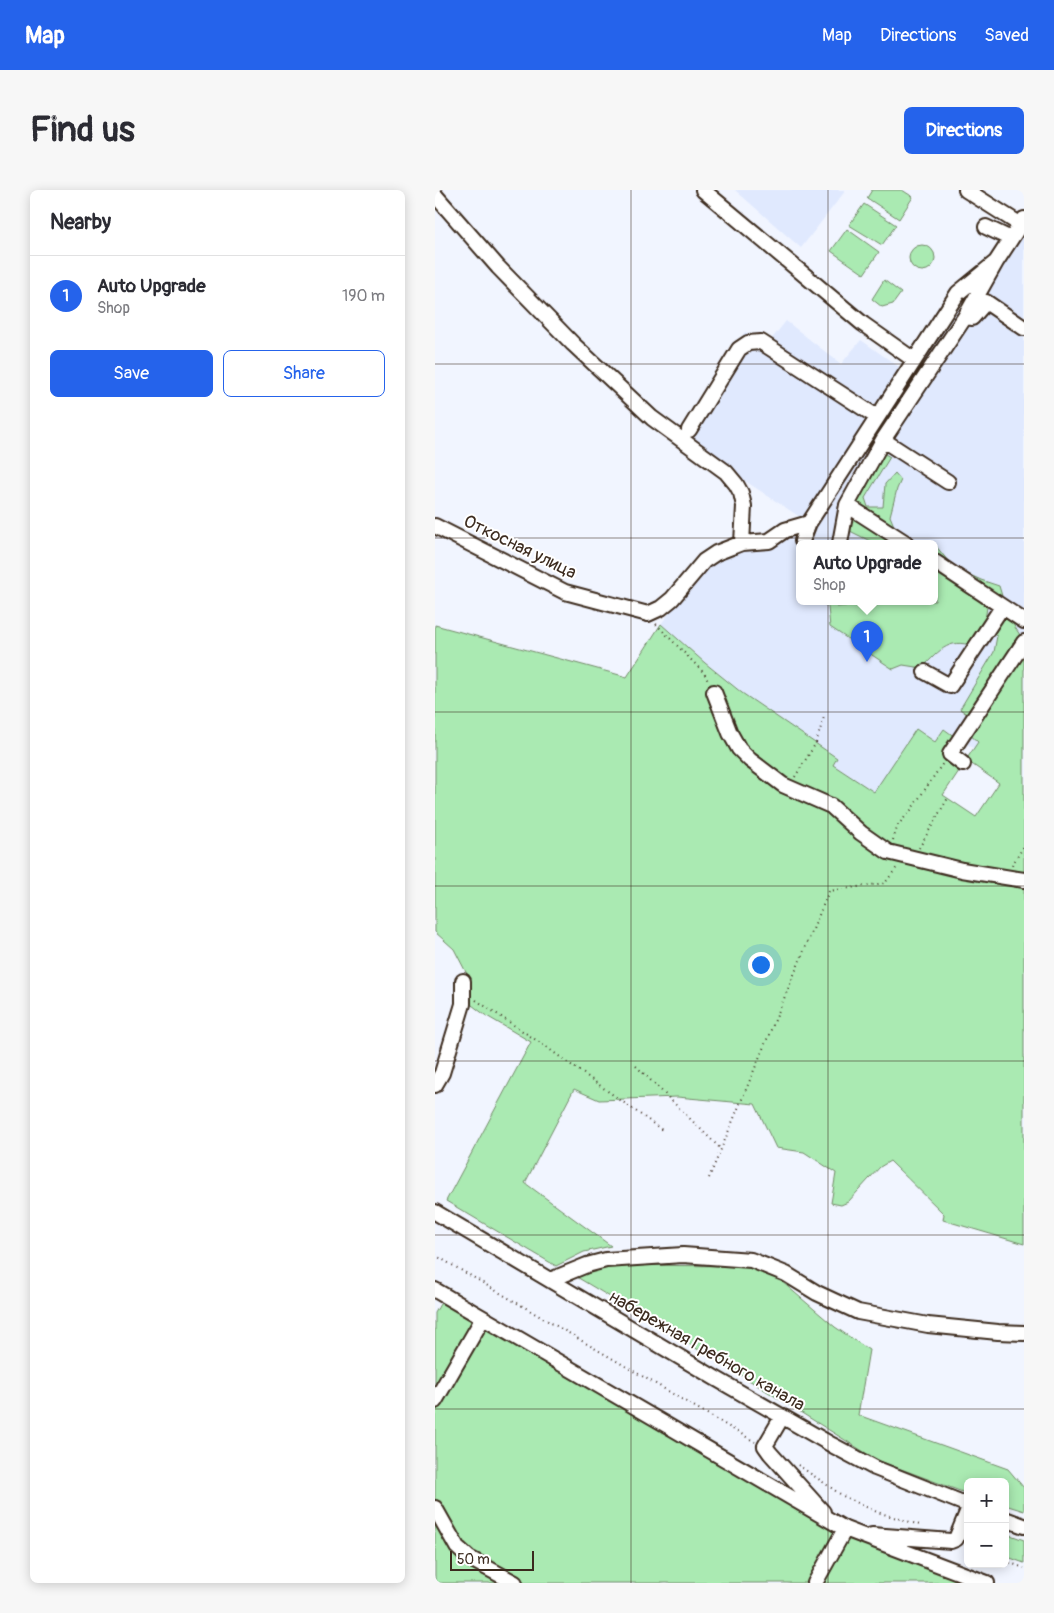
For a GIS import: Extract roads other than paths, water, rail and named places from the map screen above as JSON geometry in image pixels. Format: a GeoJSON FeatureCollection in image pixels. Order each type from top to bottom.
{"type":"FeatureCollection","features":[{"type":"Feature","properties":{"kind":"street"},"geometry":{"type":"LineString","coordinates":[[703,190],[863,324],[914,360]]}},
{"type":"Feature","properties":{"kind":"street"},"geometry":{"type":"LineString","coordinates":[[841,540],[847,505],[883,440],[965,317],[972,318],[997,262],[1022,222],[966,190]]}},
{"type":"Feature","properties":{"kind":"street"},"geometry":{"type":"LineString","coordinates":[[435,195],[498,267],[573,344],[652,418],[726,472],[736,484],[744,506],[742,543],[769,541],[785,530],[809,523]]}},
{"type":"Feature","properties":{"kind":"street"},"geometry":{"type":"LineString","coordinates":[[986,227],[1011,239]]}},
{"type":"Feature","properties":{"kind":"street"},"geometry":{"type":"LineString","coordinates":[[802,540],[809,523],[914,360],[937,314],[958,293],[997,262]]}},
{"type":"Feature","properties":{"kind":"street"},"geometry":{"type":"LineString","coordinates":[[981,299],[1024,328]]}},
{"type":"Feature","properties":{"kind":"street"},"geometry":{"type":"LineString","coordinates":[[689,430],[739,349],[747,343],[761,342],[877,417]]}},
{"type":"Feature","properties":{"kind":"street"},"geometry":{"type":"LineString","coordinates":[[883,440],[948,482]]}},
{"type":"Feature","properties":{"kind":"street"},"geometry":{"type":"LineString","coordinates":[[847,505],[900,540]]}},
{"type":"Feature","properties":{"kind":"street","name":"Откосная улица"},"geometry":{"type":"LineString","coordinates":[[435,526],[565,592],[648,614],[661,608],[672,599],[705,561],[717,553],[742,543]]}},
{"type":"Feature","properties":{"kind":"street"},"geometry":{"type":"LineString","coordinates":[[938,564],[1002,607],[1023,618]]}},
{"type":"Feature","properties":{"kind":"street"},"geometry":{"type":"LineString","coordinates":[[925,672],[949,686],[1002,607]]}},
{"type":"Feature","properties":{"kind":"street"},"geometry":{"type":"LineString","coordinates":[[963,764],[950,754],[1024,642]]}},
{"type":"Feature","properties":{"kind":"street"},"geometry":{"type":"LineString","coordinates":[[714,692],[730,732],[739,749],[750,760],[783,785],[831,806],[861,833],[889,852],[962,870],[1024,880]]}},
{"type":"Feature","properties":{"kind":"street"},"geometry":{"type":"LineString","coordinates":[[435,1085],[442,1073],[463,1004],[463,986]]}},
{"type":"Feature","properties":{"kind":"street","name":"набережная Гребного канала"},"geometry":{"type":"LineString","coordinates":[[435,1212],[782,1416],[875,1468],[964,1503]]}},
{"type":"Feature","properties":{"kind":"street"},"geometry":{"type":"LineString","coordinates":[[550,1280],[587,1265],[606,1260],[683,1255],[751,1260],[786,1274],[817,1293],[858,1312],[928,1325],[1024,1333]]}},
{"type":"Feature","properties":{"kind":"street"},"geometry":{"type":"LineString","coordinates":[[437,1295],[483,1318],[845,1529],[987,1583]]}},
{"type":"Feature","properties":{"kind":"street"},"geometry":{"type":"LineString","coordinates":[[435,1401],[483,1318]]}},
{"type":"Feature","properties":{"kind":"street"},"geometry":{"type":"LineString","coordinates":[[782,1416],[765,1446],[769,1453],[831,1521]]}},
{"type":"Feature","properties":{"kind":"street"},"geometry":{"type":"LineString","coordinates":[[435,1508],[457,1547],[469,1558],[515,1583]]}},
{"type":"Feature","properties":{"kind":"street"},"geometry":{"type":"LineString","coordinates":[[864,1536],[876,1535],[951,1541],[956,1539],[964,1520]]}},
{"type":"Feature","properties":{"kind":"street"},"geometry":{"type":"LineString","coordinates":[[1009,1520],[1024,1526]]}},
{"type":"Feature","properties":{"kind":"street"},"geometry":{"type":"LineString","coordinates":[[815,1583],[845,1529]]}},
{"type":"Feature","properties":{"kind":"place","name":"Auto Upgrade"},"geometry":{"type":"Point","coordinates":[867,662]}}]}
